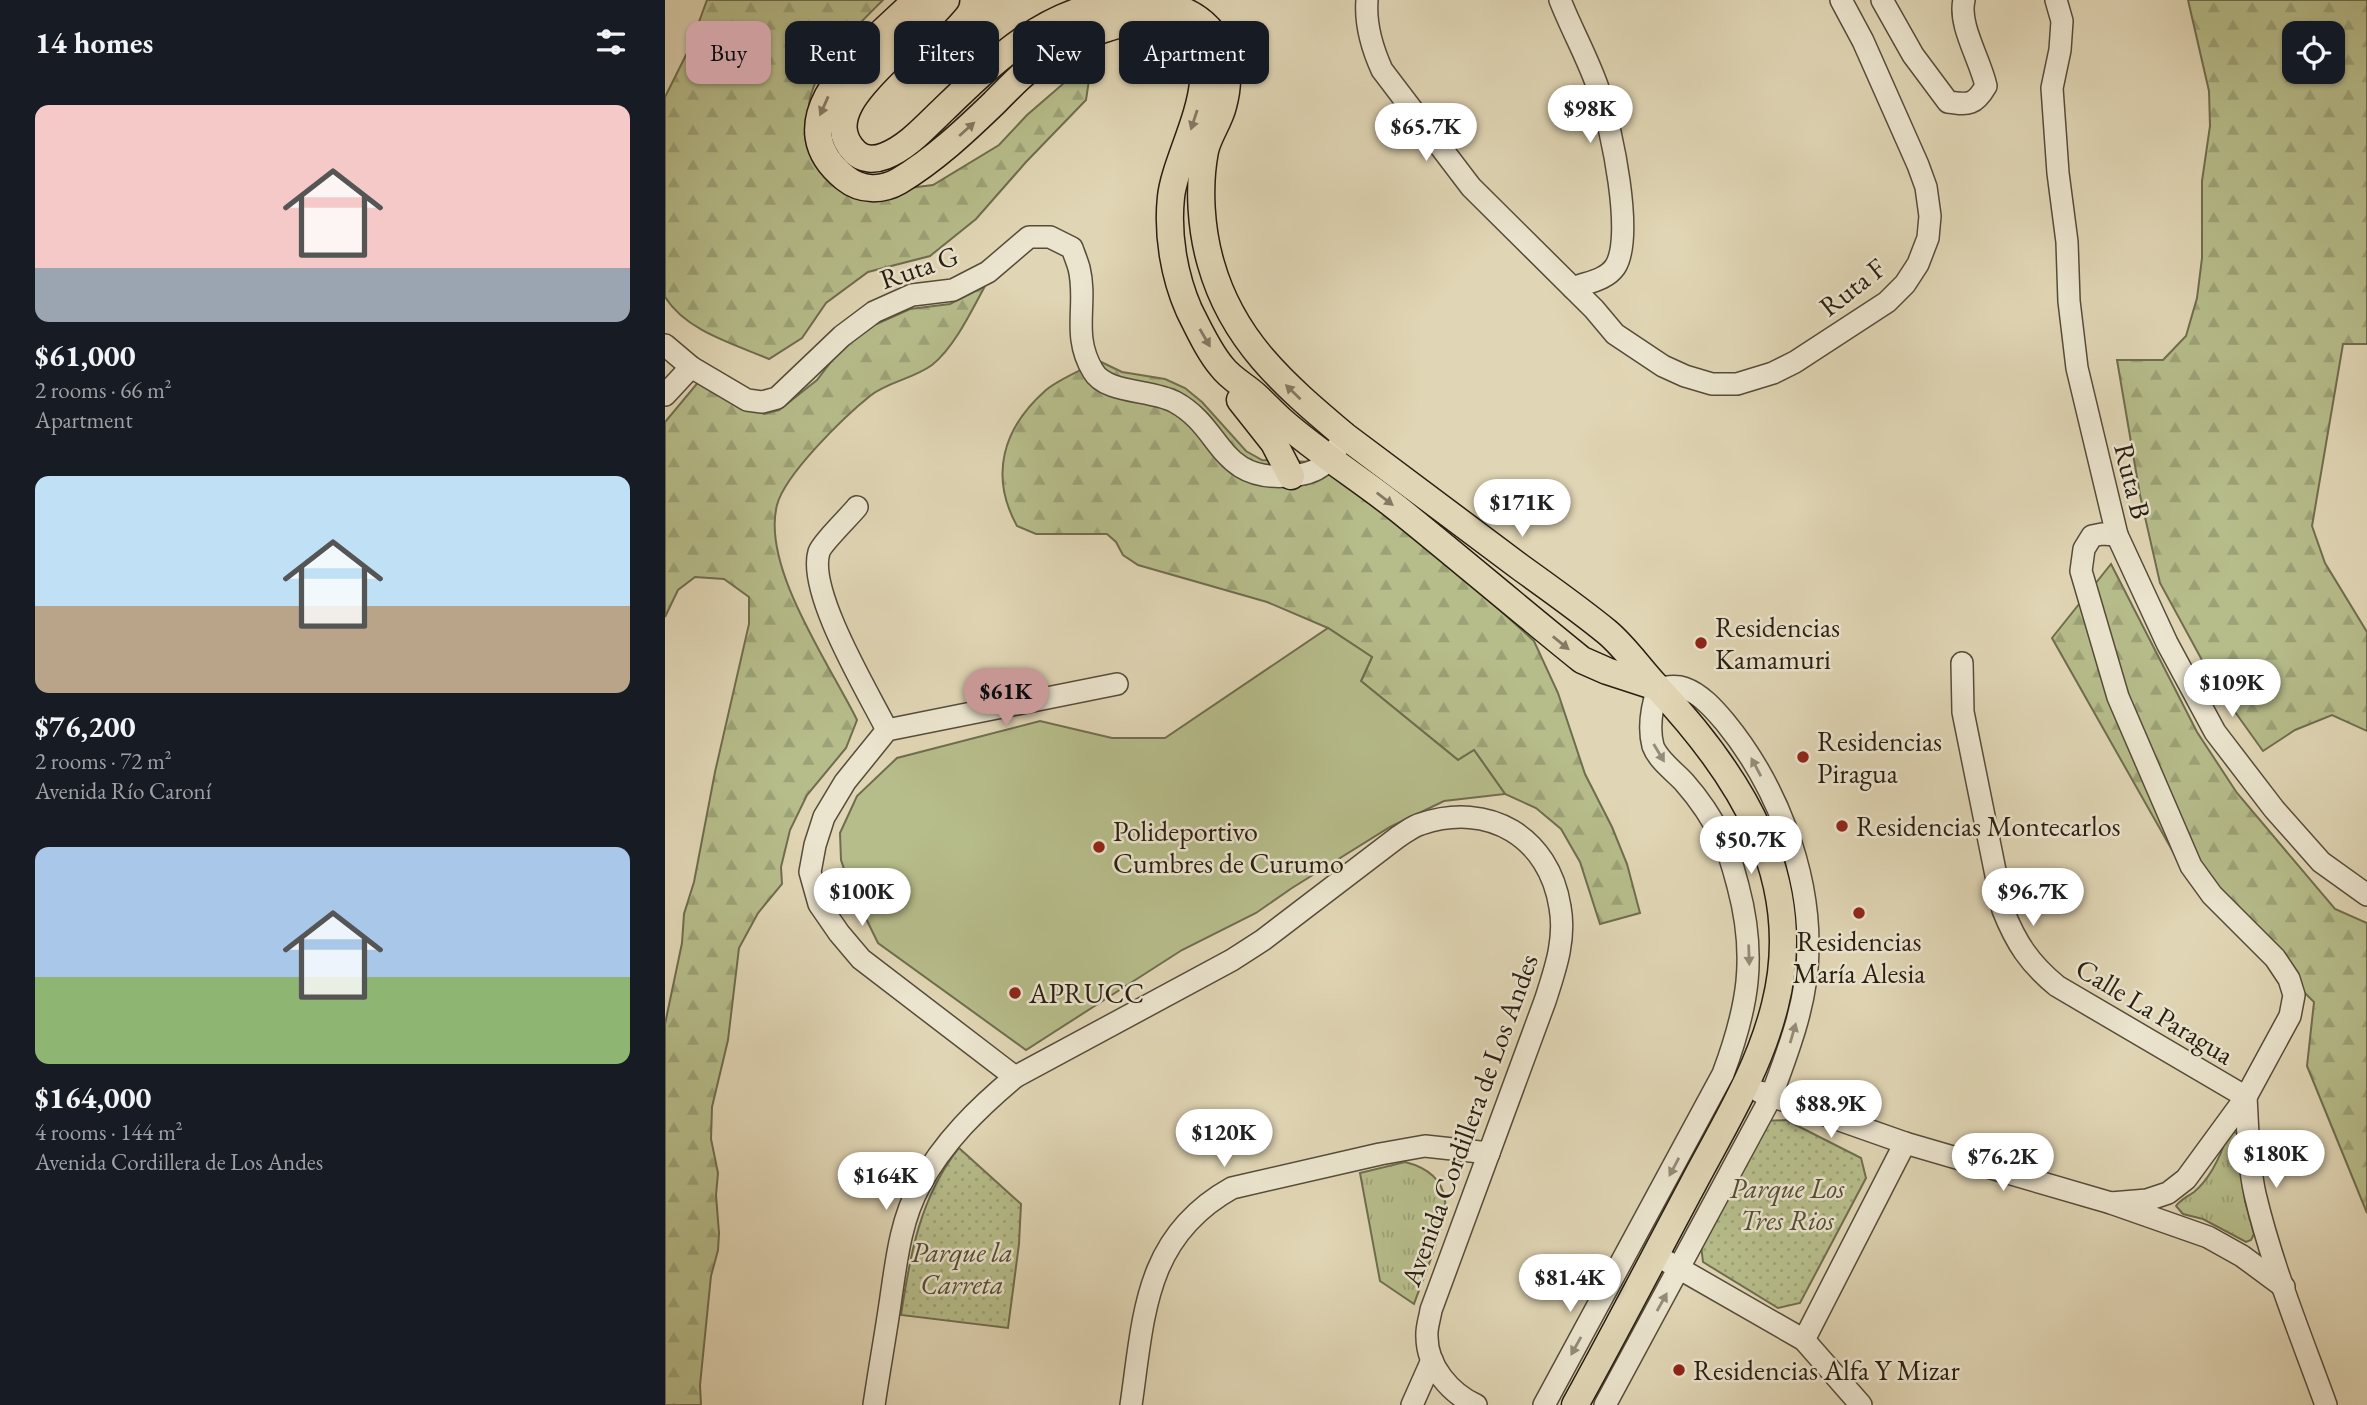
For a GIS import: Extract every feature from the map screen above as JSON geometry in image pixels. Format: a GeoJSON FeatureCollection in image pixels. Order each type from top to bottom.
{"type":"FeatureCollection","features":[{"type":"Feature","properties":{"kind":"main road"},"geometry":{"type":"LineString","coordinates":[[916,0],[853,62],[825,100],[819,114],[817,131],[820,145],[827,160],[851,183],[879,189],[893,185],[919,169],[1031,69],[1082,38],[1124,24],[1155,22],[1181,30],[1192,40],[1200,52],[1205,75],[1173,187],[1171,233],[1181,289],[1191,314],[1222,368],[1247,410],[1274,443],[1291,476]]}},
{"type":"Feature","properties":{"kind":"main road"},"geometry":{"type":"LineString","coordinates":[[946,0],[854,95],[844,118],[843,130],[852,150],[860,157],[873,159],[886,156],[912,139],[993,64],[1049,22],[1107,4],[1148,2],[1184,10],[1206,24],[1213,32],[1225,60],[1227,78],[1223,105],[1206,150],[1203,179],[1204,223],[1213,271],[1241,332],[1258,356],[1304,402],[1345,436],[1609,634],[1710,748],[1739,791],[1763,838],[1779,888],[1784,941],[1783,968],[1770,1026],[1745,1085],[1574,1405]]}},
{"type":"Feature","properties":{"kind":"main road"},"geometry":{"type":"LineString","coordinates":[[1222,368],[1282,421],[1423,529],[1582,660],[1658,688]]}},
{"type":"Feature","properties":{"kind":"street","name":"Ruta F"},"geometry":{"type":"LineString","coordinates":[[1367,0],[1372,48],[1382,71],[1471,187],[1573,288],[1615,334],[1663,366],[1712,384],[1737,384],[1773,373],[1810,353],[1887,302],[1905,284],[1918,264],[1927,238],[1930,216],[1926,187],[1895,111],[1841,0]]}},
{"type":"Feature","properties":{"kind":"street"},"geometry":{"type":"LineString","coordinates":[[1560,0],[1600,93],[1617,170],[1623,220],[1622,250],[1616,265],[1606,277],[1573,288]]}},
{"type":"Feature","properties":{"kind":"street"},"geometry":{"type":"LineString","coordinates":[[1882,0],[1913,55],[1948,102],[1967,104],[1979,98],[1986,86],[1982,66],[1963,21],[1964,0]]}},
{"type":"Feature","properties":{"kind":"street","name":"Ruta B"},"geometry":{"type":"LineString","coordinates":[[2056,0],[2062,21],[2060,50],[2052,88],[2058,173],[2067,242],[2069,301],[2077,368],[2117,535],[2167,643],[2215,732],[2274,809],[2321,862],[2367,895]]}},
{"type":"Feature","properties":{"kind":"street","name":"Ruta G"},"geometry":{"type":"LineString","coordinates":[[665,345],[691,367],[747,400],[762,402],[777,398],[842,336],[874,312],[912,295],[953,290],[988,272],[1029,237],[1050,237],[1072,248],[1080,269],[1082,350],[1095,374],[1114,387],[1157,394],[1177,403],[1194,417],[1239,467],[1254,475],[1291,476]]}},
{"type":"Feature","properties":{"kind":"street"},"geometry":{"type":"LineString","coordinates":[[665,395],[691,367]]}},
{"type":"Feature","properties":{"kind":"street"},"geometry":{"type":"LineString","coordinates":[[1291,476],[1314,472],[1331,458],[1345,436]]}},
{"type":"Feature","properties":{"kind":"street"},"geometry":{"type":"LineString","coordinates":[[857,507],[820,551],[819,578],[826,608],[887,730]]}},
{"type":"Feature","properties":{"kind":"street"},"geometry":{"type":"LineString","coordinates":[[2112,1203],[2147,1199],[2168,1193],[2186,1179],[2246,1097],[2290,1016],[2294,995],[2290,979],[2275,958],[2212,895],[2191,866],[2119,697],[2081,570],[2084,549],[2092,536],[2117,535]]}},
{"type":"Feature","properties":{"kind":"street","name":"Calle La Paragua"},"geometry":{"type":"LineString","coordinates":[[1962,663],[1963,712],[2003,910],[2013,935],[2024,954],[2057,986],[2246,1097],[2255,1191],[2264,1226],[2326,1405]]}},
{"type":"Feature","properties":{"kind":"street"},"geometry":{"type":"LineString","coordinates":[[1015,1077],[861,960],[819,904],[810,872],[815,845],[824,817],[845,782],[887,730],[1117,684]]}},
{"type":"Feature","properties":{"kind":"street"},"geometry":{"type":"LineString","coordinates":[[1544,1405],[1723,1074],[1741,1018],[1749,964],[1746,918],[1723,842],[1701,802],[1654,747],[1652,704],[1658,688],[1676,686],[1699,695],[1731,730],[1754,761],[1769,792],[1801,878],[1807,921],[1807,973],[1791,1042],[1771,1097],[1605,1405]]}},
{"type":"Feature","properties":{"kind":"street","name":"Avenida Cordillera de Los Andes"},"geometry":{"type":"LineString","coordinates":[[874,1405],[896,1258],[906,1220],[919,1187],[938,1156],[985,1102],[1015,1077],[1243,953],[1398,836],[1420,824],[1446,818],[1473,817],[1502,824],[1521,836],[1539,853],[1553,877],[1562,932],[1558,959],[1545,1001],[1431,1310],[1427,1338],[1441,1377],[1452,1390],[1476,1405]]}},
{"type":"Feature","properties":{"kind":"street"},"geometry":{"type":"LineString","coordinates":[[1745,1085],[1771,1097],[1905,1143],[2112,1203],[2208,1237],[2242,1256],[2284,1287]]}},
{"type":"Feature","properties":{"kind":"street"},"geometry":{"type":"LineString","coordinates":[[1804,1340],[1905,1143]]}},
{"type":"Feature","properties":{"kind":"street"},"geometry":{"type":"LineString","coordinates":[[1131,1405],[1150,1287],[1159,1263],[1183,1227],[1214,1199],[1232,1188],[1425,1146],[1489,1153]]}},
{"type":"Feature","properties":{"kind":"street"},"geometry":{"type":"LineString","coordinates":[[1632,1243],[1681,1268],[1804,1340],[1861,1405]]}},
{"type":"Feature","properties":{"kind":"street"},"geometry":{"type":"LineString","coordinates":[[1412,1405],[1433,1360]]}},
{"type":"Feature","properties":{"kind":"green space"},"geometry":{"type":"Polygon","coordinates":[[[707,0],[883,0],[862,21],[785,21],[785,84],[815,84],[809,105],[815,149],[837,166],[909,188],[933,185],[999,145],[1027,115],[1063,84],[1088,84],[1086,100],[976,219],[930,256],[868,272],[826,303],[802,338],[769,359],[698,328],[674,309],[665,297],[665,97],[686,55],[686,84],[771,84],[771,21],[699,21],[707,0]]]}},
{"type":"Feature","properties":{"kind":"green space"},"geometry":{"type":"Polygon","coordinates":[[[2188,0],[2367,0],[2367,344],[2343,344],[2312,526],[2325,563],[2367,632],[2367,731],[2332,715],[2295,730],[2263,751],[2215,684],[2160,583],[2140,495],[2117,360],[2163,360],[2186,336],[2197,298],[2202,258],[2202,181],[2210,126],[2209,91],[2188,0]]]}},
{"type":"Feature","properties":{"kind":"green space"},"geometry":{"type":"Polygon","coordinates":[[[985,286],[962,328],[940,358],[925,370],[877,391],[859,405],[803,462],[782,492],[777,505],[775,530],[779,557],[788,586],[857,720],[846,748],[807,795],[790,830],[781,867],[782,884],[758,913],[739,948],[728,1040],[712,1107],[711,1139],[718,1173],[716,1195],[719,1233],[718,1250],[711,1276],[700,1385],[701,1405],[665,1405],[665,1024],[682,943],[684,914],[694,882],[715,772],[749,624],[749,597],[724,579],[695,577],[678,590],[665,617],[665,422],[700,380],[764,414],[779,410],[817,380],[840,350],[872,326],[910,309],[950,304],[985,286]]]}},
{"type":"Feature","properties":{"kind":"green space"},"geometry":{"type":"Polygon","coordinates":[[[1099,361],[1122,372],[1165,379],[1185,388],[1202,402],[1246,451],[1262,460],[1311,462],[1372,494],[1534,641],[1558,693],[1585,774],[1627,864],[1640,913],[1600,924],[1580,862],[1561,829],[1536,808],[1505,794],[1474,750],[1458,760],[1361,681],[1372,657],[1328,628],[1267,602],[1138,565],[1123,555],[1116,542],[1107,534],[1036,534],[1017,526],[1008,507],[1004,489],[1005,453],[1011,436],[1019,420],[1046,390],[1099,361]]]}},
{"type":"Feature","properties":{"kind":"green space"},"geometry":{"type":"Polygon","coordinates":[[[2111,564],[2197,732],[2237,793],[2335,909],[2367,923],[2367,1213],[2307,1066],[2314,1002],[2185,873],[2052,638],[2111,564]]]}},
{"type":"Feature","properties":{"kind":"green space","name":"Polideportivo Cumbres de Curumo"},"geometry":{"type":"Polygon","coordinates":[[[1328,628],[1372,657],[1361,681],[1458,760],[1474,750],[1505,794],[1444,801],[1390,827],[1256,913],[1182,950],[1026,1050],[878,943],[850,886],[841,860],[840,833],[857,796],[897,758],[1040,721],[1112,738],[1165,738],[1328,628]]]}},
{"type":"Feature","properties":{"kind":"green space","name":"Parque Los Tres Rios"},"geometry":{"type":"Polygon","coordinates":[[[1786,1120],[1861,1158],[1866,1178],[1800,1303],[1778,1308],[1703,1262],[1701,1245],[1765,1121],[1786,1120]]]}},
{"type":"Feature","properties":{"kind":"green space"},"geometry":{"type":"Polygon","coordinates":[[[2238,1133],[2245,1201],[2254,1234],[2251,1240],[2246,1242],[2203,1219],[2183,1214],[2176,1206],[2205,1180],[2219,1158],[2228,1134],[2238,1133]]]}},
{"type":"Feature","properties":{"kind":"green space","name":"Parque la Carreta"},"geometry":{"type":"Polygon","coordinates":[[[959,1148],[1021,1204],[1019,1244],[1008,1328],[901,1315],[908,1270],[919,1227],[935,1186],[959,1148]]]}},
{"type":"Feature","properties":{"kind":"green space"},"geometry":{"type":"Polygon","coordinates":[[[1405,1162],[1431,1174],[1440,1185],[1445,1200],[1439,1236],[1414,1304],[1380,1281],[1360,1173],[1405,1162]]]}},
{"type":"Feature","properties":{"kind":"place","name":"Residencias Kamamuri"},"geometry":{"type":"Point","coordinates":[1701,643]}},
{"type":"Feature","properties":{"kind":"place","name":"Residencias Piragua"},"geometry":{"type":"Point","coordinates":[1803,757]}},
{"type":"Feature","properties":{"kind":"place","name":"Residencias Montecarlos"},"geometry":{"type":"Point","coordinates":[1842,826]}},
{"type":"Feature","properties":{"kind":"place","name":"Polideportivo Cumbres de Curumo"},"geometry":{"type":"Point","coordinates":[1099,847]}},
{"type":"Feature","properties":{"kind":"place","name":"Residencias María Alesia"},"geometry":{"type":"Point","coordinates":[1859,913]}},
{"type":"Feature","properties":{"kind":"place","name":"APRUCC"},"geometry":{"type":"Point","coordinates":[1015,993]}},
{"type":"Feature","properties":{"kind":"place","name":"Residencias Alfa Y Mizar"},"geometry":{"type":"Point","coordinates":[1679,1370]}}]}
